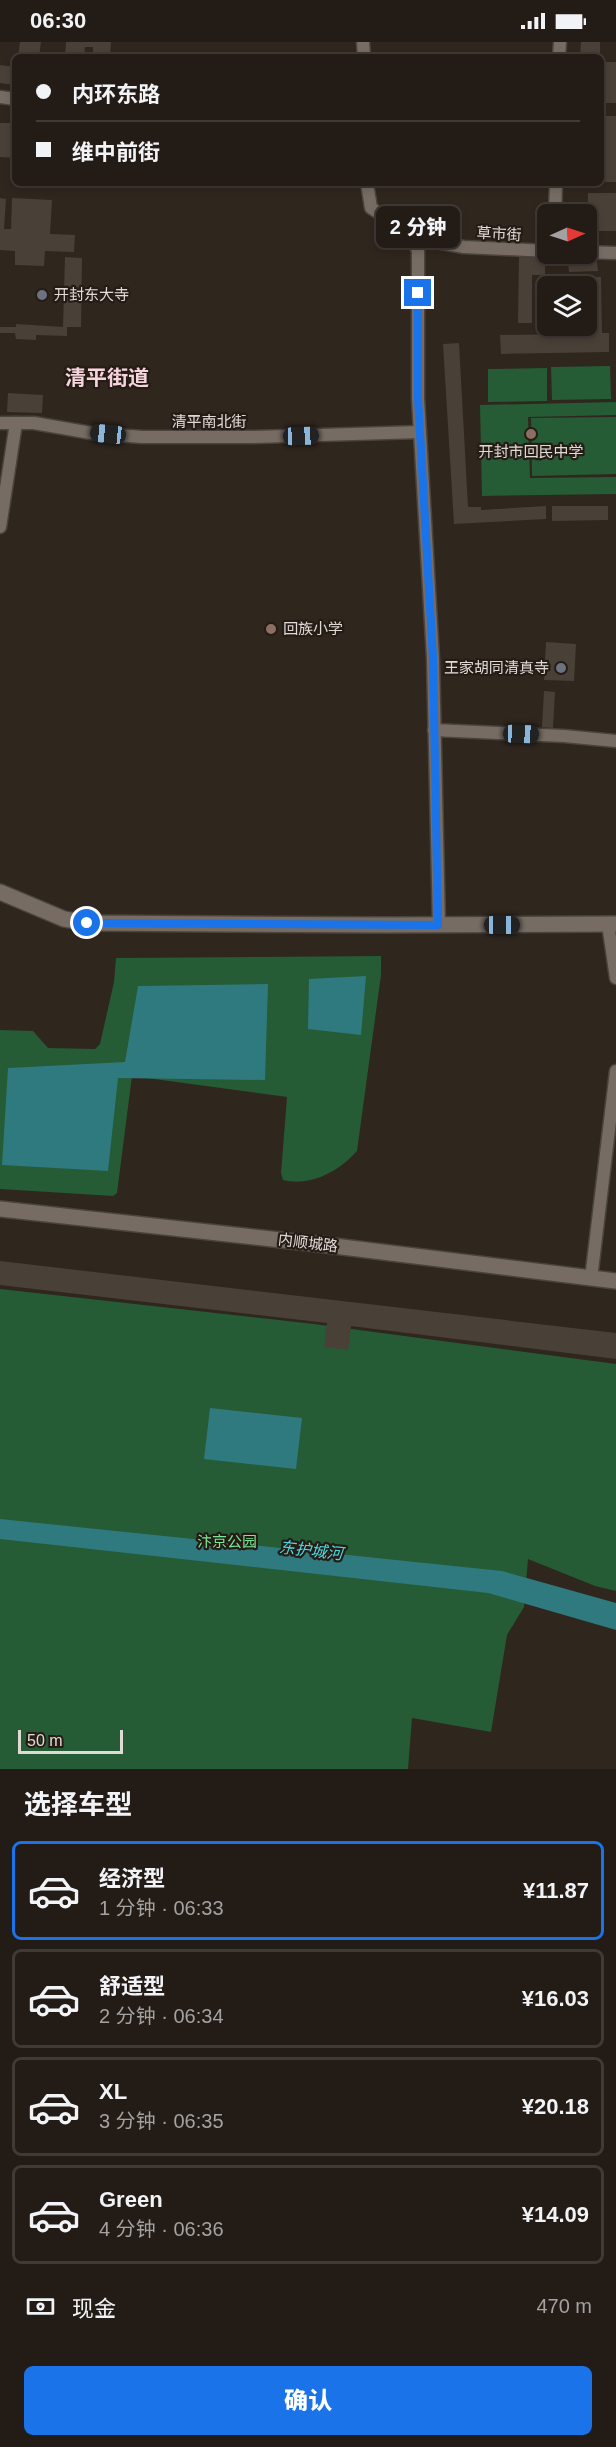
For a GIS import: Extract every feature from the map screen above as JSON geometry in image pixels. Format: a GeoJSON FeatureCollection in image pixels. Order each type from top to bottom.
{"type":"FeatureCollection","features":[{"type":"Feature","properties":{"kind":"street"},"geometry":{"type":"LineString","coordinates":[[368,186],[371,207],[405,229],[414,238],[418,251],[420,432],[431,624],[438,925]]}},
{"type":"Feature","properties":{"kind":"street"},"geometry":{"type":"LineString","coordinates":[[555,204],[556,186]]}},
{"type":"Feature","properties":{"kind":"street","name":"草市街"},"geometry":{"type":"LineString","coordinates":[[414,238],[464,247],[537,250]]}},
{"type":"Feature","properties":{"kind":"street"},"geometry":{"type":"LineString","coordinates":[[597,252],[616,253]]}},
{"type":"Feature","properties":{"kind":"street","name":"清平南北街"},"geometry":{"type":"LineString","coordinates":[[0,423],[34,423],[92,433],[142,437],[253,437],[420,432]]}},
{"type":"Feature","properties":{"kind":"street"},"geometry":{"type":"LineString","coordinates":[[0,527],[16,423]]}},
{"type":"Feature","properties":{"kind":"street"},"geometry":{"type":"LineString","coordinates":[[434,730],[564,736],[616,741]]}},
{"type":"Feature","properties":{"kind":"street"},"geometry":{"type":"LineString","coordinates":[[0,892],[64,919],[87,923],[612,924],[616,978]]}},
{"type":"Feature","properties":{"kind":"street"},"geometry":{"type":"LineString","coordinates":[[591,1279],[616,1071]]}},
{"type":"Feature","properties":{"kind":"street","name":"内顺城路"},"geometry":{"type":"LineString","coordinates":[[0,1209],[616,1281]]}},
{"type":"Feature","properties":{"kind":"green space"},"geometry":{"type":"Polygon","coordinates":[[[610,366],[611,399],[552,400],[551,367],[610,366]]]}},
{"type":"Feature","properties":{"kind":"green space"},"geometry":{"type":"Polygon","coordinates":[[[547,368],[547,401],[488,402],[488,369],[547,368]]]}},
{"type":"Feature","properties":{"kind":"green space"},"geometry":{"type":"Polygon","coordinates":[[[616,402],[616,415],[528,417],[530,478],[616,477],[616,494],[482,496],[480,405],[616,402]]]}},
{"type":"Feature","properties":{"kind":"green space"},"geometry":{"type":"Polygon","coordinates":[[[616,417],[616,474],[532,476],[531,418],[616,417]]]}},
{"type":"Feature","properties":{"kind":"green space"},"geometry":{"type":"Polygon","coordinates":[[[381,956],[381,975],[357,1151],[333,1171],[304,1181],[283,1180],[281,1173],[287,1097],[132,1076],[117,1193],[113,1196],[0,1189],[0,1030],[33,1031],[48,1048],[95,1049],[100,1044],[114,982],[116,958],[381,956]]]}},
{"type":"Feature","properties":{"kind":"green space","name":"汴京公园"},"geometry":{"type":"Polygon","coordinates":[[[0,1289],[314,1324],[616,1364],[616,1591],[595,1586],[528,1559],[524,1607],[507,1635],[491,1732],[412,1718],[408,1769],[0,1769],[0,1289]]]}},
{"type":"Feature","properties":{"kind":"water"},"geometry":{"type":"Polygon","coordinates":[[[366,976],[361,1035],[308,1029],[309,979],[366,976]]]}},
{"type":"Feature","properties":{"kind":"water"},"geometry":{"type":"Polygon","coordinates":[[[268,984],[265,1080],[118,1078],[108,1171],[2,1165],[8,1068],[125,1062],[138,986],[268,984]]]}},
{"type":"Feature","properties":{"kind":"water"},"geometry":{"type":"Polygon","coordinates":[[[210,1408],[302,1418],[296,1469],[204,1459],[210,1408]]]}},
{"type":"Feature","properties":{"kind":"water"},"geometry":{"type":"Polygon","coordinates":[[[0,1519],[502,1571],[616,1603],[616,1630],[488,1593],[0,1539],[0,1519]]]}},
{"type":"Feature","properties":{"kind":"building"},"geometry":{"type":"Polygon","coordinates":[[[20,42],[41,42],[39,54],[18,54],[20,42]]]}},
{"type":"Feature","properties":{"kind":"building"},"geometry":{"type":"Polygon","coordinates":[[[66,42],[111,42],[110,54],[93,54],[93,47],[85,47],[84,54],[65,54],[66,42]]]}},
{"type":"Feature","properties":{"kind":"building"},"geometry":{"type":"Polygon","coordinates":[[[581,42],[600,42],[600,54],[580,54],[581,42]]]}},
{"type":"Feature","properties":{"kind":"building"},"geometry":{"type":"Polygon","coordinates":[[[604,62],[616,62],[616,103],[604,103],[604,62]]]}},
{"type":"Feature","properties":{"kind":"building"},"geometry":{"type":"Polygon","coordinates":[[[0,65],[12,67],[12,85],[0,83],[0,65]]]}},
{"type":"Feature","properties":{"kind":"building"},"geometry":{"type":"Polygon","coordinates":[[[604,116],[616,116],[616,182],[604,182],[604,116]]]}},
{"type":"Feature","properties":{"kind":"building"},"geometry":{"type":"Polygon","coordinates":[[[0,123],[12,123],[12,158],[0,157],[0,123]]]}},
{"type":"Feature","properties":{"kind":"building"},"geometry":{"type":"Polygon","coordinates":[[[588,193],[616,193],[616,231],[597,231],[597,204],[588,204],[588,193]]]}},
{"type":"Feature","properties":{"kind":"building"},"geometry":{"type":"Polygon","coordinates":[[[0,198],[6,199],[4,229],[11,229],[12,198],[52,200],[50,234],[75,235],[74,252],[45,251],[44,266],[15,265],[15,251],[0,250],[0,198]]]}},
{"type":"Feature","properties":{"kind":"building"},"geometry":{"type":"Polygon","coordinates":[[[65,257],[82,258],[81,327],[67,327],[67,336],[36,335],[36,340],[16,339],[15,333],[0,333],[0,327],[16,327],[16,324],[63,327],[65,257]]]}},
{"type":"Feature","properties":{"kind":"building"},"geometry":{"type":"Polygon","coordinates":[[[519,257],[537,258],[537,264],[545,264],[545,275],[532,275],[532,323],[518,323],[519,257]]]}},
{"type":"Feature","properties":{"kind":"building"},"geometry":{"type":"Polygon","coordinates":[[[597,262],[598,271],[569,272],[568,264],[597,264],[597,262]]]}},
{"type":"Feature","properties":{"kind":"building"},"geometry":{"type":"Polygon","coordinates":[[[597,277],[601,277],[602,333],[609,333],[609,352],[501,354],[500,335],[597,336],[597,277]]]}},
{"type":"Feature","properties":{"kind":"building"},"geometry":{"type":"Polygon","coordinates":[[[459,343],[468,507],[481,507],[481,510],[546,506],[546,519],[454,524],[443,344],[459,343]]]}},
{"type":"Feature","properties":{"kind":"building"},"geometry":{"type":"Polygon","coordinates":[[[8,393],[43,395],[42,413],[7,412],[8,393]]]}},
{"type":"Feature","properties":{"kind":"building"},"geometry":{"type":"Polygon","coordinates":[[[552,506],[608,506],[608,520],[552,521],[552,506]]]}},
{"type":"Feature","properties":{"kind":"building"},"geometry":{"type":"Polygon","coordinates":[[[546,642],[576,644],[574,681],[544,680],[546,642]]]}},
{"type":"Feature","properties":{"kind":"building"},"geometry":{"type":"Polygon","coordinates":[[[544,691],[555,692],[553,728],[542,727],[544,691]]]}},
{"type":"Feature","properties":{"kind":"building"},"geometry":{"type":"Polygon","coordinates":[[[0,1261],[616,1333],[616,1359],[351,1326],[348,1350],[324,1347],[327,1323],[0,1285],[0,1261]]]}},
{"type":"Feature","properties":{"kind":"place","name":"开封东大寺"},"geometry":{"type":"Point","coordinates":[42,295]}},
{"type":"Feature","properties":{"kind":"place","name":"开封市回民中学"},"geometry":{"type":"Point","coordinates":[531,434]}},
{"type":"Feature","properties":{"kind":"place","name":"回族小学"},"geometry":{"type":"Point","coordinates":[271,629]}},
{"type":"Feature","properties":{"kind":"place","name":"王家胡同清真寺"},"geometry":{"type":"Point","coordinates":[561,668]}},
{"type":"Feature","properties":{"kind":"district","name":"清平街道"},"geometry":{"type":"Point","coordinates":[107,378]}},
{"type":"Feature","properties":{"kind":"route"},"geometry":{"type":"LineString","coordinates":[[87,923],[438,925],[433,658],[418,398],[418,293]]}},
{"type":"Feature","properties":{"kind":"water label","name":"东护城河"},"geometry":{"type":"Point","coordinates":[311,1550]}}]}
